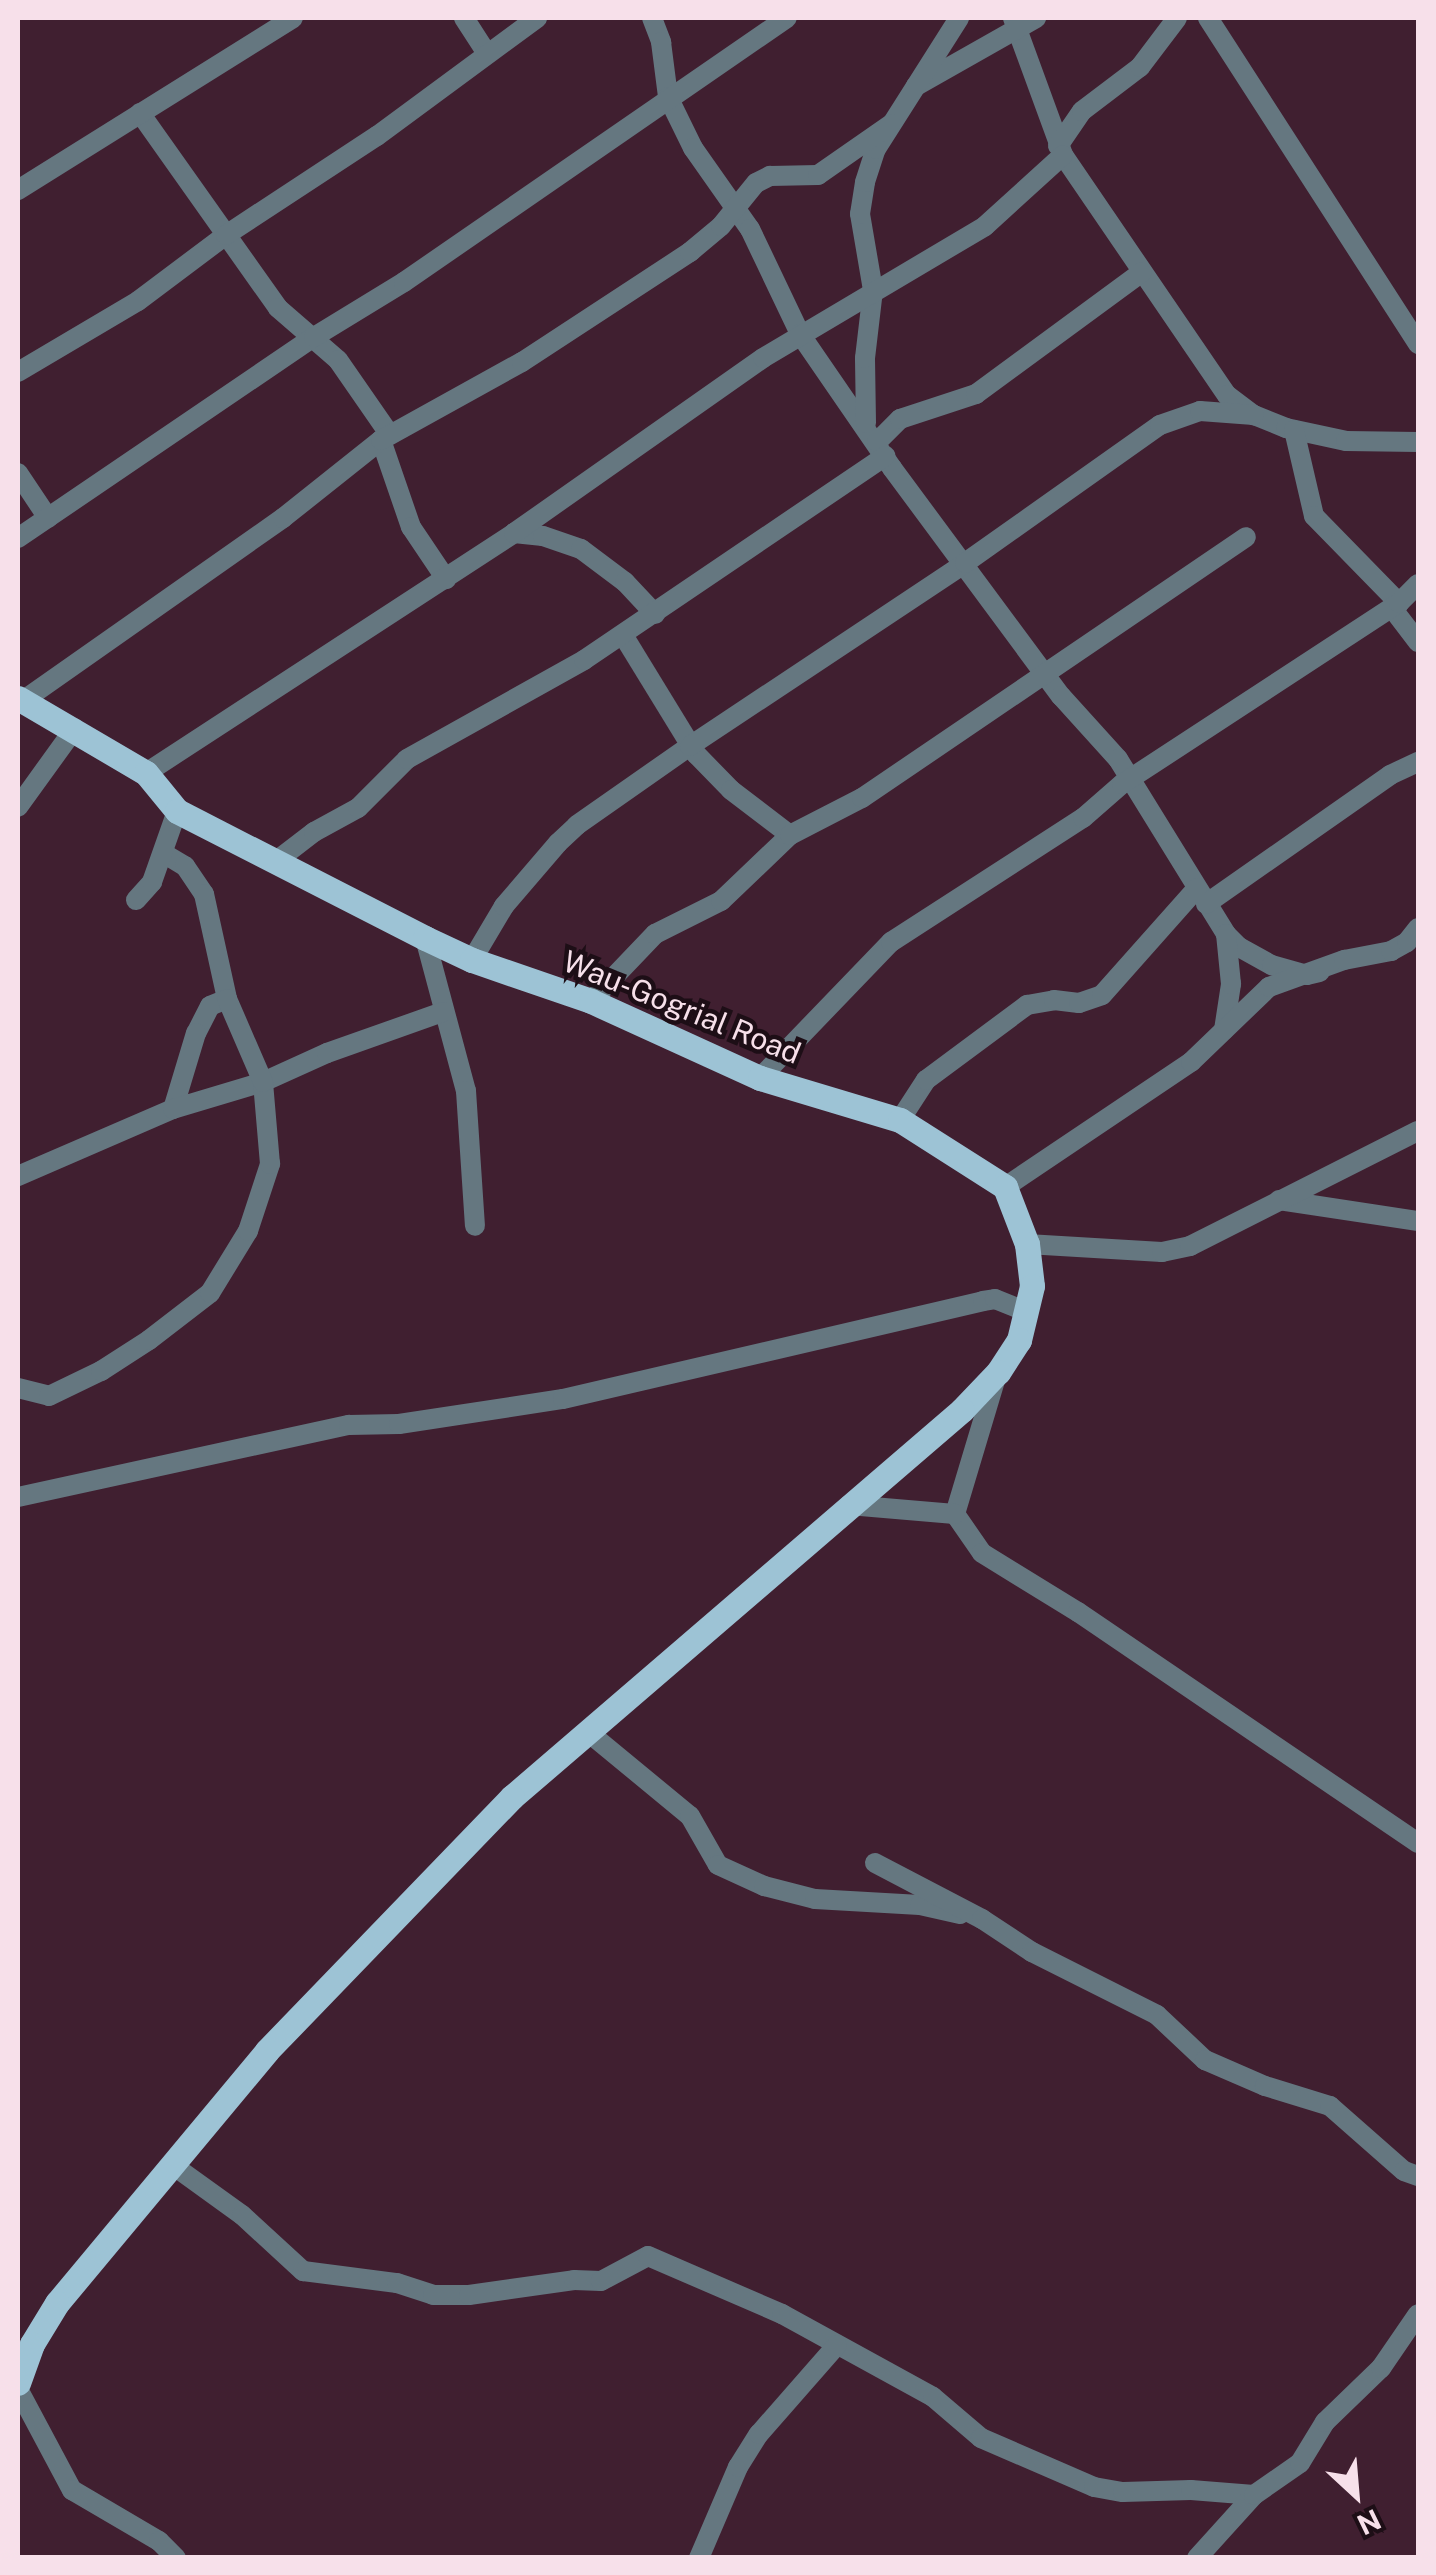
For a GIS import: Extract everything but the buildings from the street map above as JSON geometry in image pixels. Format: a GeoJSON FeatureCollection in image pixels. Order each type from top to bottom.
{"type":"FeatureCollection","features":[{"type":"Feature","properties":{"kind":"main road","name":"Wau-Gogrial Road"},"geometry":{"type":"LineString","coordinates":[[21,699],[146,773],[177,811],[425,938],[472,960],[591,1001],[760,1078],[900,1120],[1004,1188]]}},
{"type":"Feature","properties":{"kind":"main road"},"geometry":{"type":"LineString","coordinates":[[18,2386],[32,2344],[57,2303],[267,2051],[512,1797],[962,1410],[998,1372],[1020,1340],[1032,1286],[1027,1244],[1004,1188]]}},
{"type":"Feature","properties":{"kind":"street"},"geometry":{"type":"LineString","coordinates":[[464,18],[486,52]]}},
{"type":"Feature","properties":{"kind":"street"},"geometry":{"type":"LineString","coordinates":[[18,372],[138,301],[226,235],[351,154],[536,18]]}},
{"type":"Feature","properties":{"kind":"street"},"geometry":{"type":"LineString","coordinates":[[652,18],[661,42],[668,96],[694,148],[756,240],[800,334],[1043,674],[1131,778],[1226,934],[1272,965],[1307,974],[1320,972]]}},
{"type":"Feature","properties":{"kind":"street"},"geometry":{"type":"LineString","coordinates":[[18,538],[314,337],[404,282],[668,96],[787,18]]}},
{"type":"Feature","properties":{"kind":"street"},"geometry":{"type":"LineString","coordinates":[[877,442],[864,384],[873,294],[860,214],[870,166],[891,124],[959,18]]}},
{"type":"Feature","properties":{"kind":"street"},"geometry":{"type":"LineString","coordinates":[[146,773],[514,534],[800,334],[985,226],[1060,150],[1082,111],[1140,67],[1177,18]]}},
{"type":"Feature","properties":{"kind":"street"},"geometry":{"type":"LineString","coordinates":[[1208,18],[1416,341],[1418,360]]}},
{"type":"Feature","properties":{"kind":"street"},"geometry":{"type":"LineString","coordinates":[[18,190],[282,21]]}},
{"type":"Feature","properties":{"kind":"street"},"geometry":{"type":"LineString","coordinates":[[913,88],[1023,22],[1060,150],[1216,383],[1254,415]]}},
{"type":"Feature","properties":{"kind":"street"},"geometry":{"type":"LineString","coordinates":[[140,113],[278,308],[338,360],[386,438],[412,528],[446,578]]}},
{"type":"Feature","properties":{"kind":"street"},"geometry":{"type":"LineString","coordinates":[[21,699],[283,518],[386,438],[522,362],[690,252],[763,179],[818,175],[891,124]]}},
{"type":"Feature","properties":{"kind":"street"},"geometry":{"type":"LineString","coordinates":[[275,862],[314,832],[358,808],[407,759],[527,694],[655,614],[877,442],[900,419],[944,408],[992,384],[1141,274]]}},
{"type":"Feature","properties":{"kind":"street"},"geometry":{"type":"LineString","coordinates":[[472,960],[504,906],[567,834],[1173,418],[1200,411],[1254,415],[1294,430],[1346,440],[1418,442]]}},
{"type":"Feature","properties":{"kind":"street"},"geometry":{"type":"LineString","coordinates":[[1294,430],[1314,516],[1396,605],[1418,642]]}},
{"type":"Feature","properties":{"kind":"street"},"geometry":{"type":"LineString","coordinates":[[18,473],[48,518]]}},
{"type":"Feature","properties":{"kind":"street"},"geometry":{"type":"LineString","coordinates":[[514,534],[543,536],[581,549],[625,582],[655,614]]}},
{"type":"Feature","properties":{"kind":"street"},"geometry":{"type":"LineString","coordinates":[[591,1001],[655,934],[721,901],[790,834],[862,798],[1246,536]]}},
{"type":"Feature","properties":{"kind":"street"},"geometry":{"type":"LineString","coordinates":[[760,1078],[892,942],[1083,818],[1131,778],[1396,605],[1418,584]]}},
{"type":"Feature","properties":{"kind":"street"},"geometry":{"type":"LineString","coordinates":[[623,635],[690,746],[732,790],[790,834]]}},
{"type":"Feature","properties":{"kind":"street"},"geometry":{"type":"LineString","coordinates":[[18,806],[75,728]]}},
{"type":"Feature","properties":{"kind":"street"},"geometry":{"type":"LineString","coordinates":[[900,1120],[926,1080],[1028,1005],[1045,1000],[1079,1003],[1102,995],[1201,896],[1390,775],[1418,762]]}},
{"type":"Feature","properties":{"kind":"street"},"geometry":{"type":"LineString","coordinates":[[136,900],[152,882],[177,811]]}},
{"type":"Feature","properties":{"kind":"street"},"geometry":{"type":"LineString","coordinates":[[18,1388],[49,1396],[101,1372],[210,1293],[248,1231],[270,1164],[263,1082],[226,999],[204,894],[185,866],[163,852]]}},
{"type":"Feature","properties":{"kind":"street"},"geometry":{"type":"LineString","coordinates":[[1004,1188],[1191,1062],[1269,987],[1320,972],[1344,960],[1400,947],[1418,928]]}},
{"type":"Feature","properties":{"kind":"street"},"geometry":{"type":"LineString","coordinates":[[1220,1036],[1228,1022],[1231,1003],[1226,934]]}},
{"type":"Feature","properties":{"kind":"street"},"geometry":{"type":"LineString","coordinates":[[425,938],[466,1091],[475,1226]]}},
{"type":"Feature","properties":{"kind":"street"},"geometry":{"type":"LineString","coordinates":[[173,1109],[196,1033],[210,1006],[226,999]]}},
{"type":"Feature","properties":{"kind":"street"},"geometry":{"type":"LineString","coordinates":[[18,1176],[173,1109],[263,1082],[327,1052],[443,1012]]}},
{"type":"Feature","properties":{"kind":"street"},"geometry":{"type":"LineString","coordinates":[[1027,1244],[1162,1252],[1204,1241],[1418,1131]]}},
{"type":"Feature","properties":{"kind":"street"},"geometry":{"type":"LineString","coordinates":[[1279,1200],[1418,1221]]}},
{"type":"Feature","properties":{"kind":"street"},"geometry":{"type":"LineString","coordinates":[[18,1497],[349,1425],[399,1424],[563,1399],[967,1304],[995,1299],[1027,1312]]}},
{"type":"Feature","properties":{"kind":"street"},"geometry":{"type":"LineString","coordinates":[[955,1514],[998,1372]]}},
{"type":"Feature","properties":{"kind":"street"},"geometry":{"type":"LineString","coordinates":[[858,1496],[955,1514],[982,1553],[1078,1612],[1418,1843]]}},
{"type":"Feature","properties":{"kind":"street"},"geometry":{"type":"LineString","coordinates":[[588,1732],[690,1816],[718,1865],[764,1886],[815,1899],[920,1905],[982,1919]]}},
{"type":"Feature","properties":{"kind":"street"},"geometry":{"type":"LineString","coordinates":[[875,1863],[982,1919],[1032,1952],[1157,2016],[1205,2060],[1265,2086],[1330,2106],[1404,2171],[1418,2176]]}},
{"type":"Feature","properties":{"kind":"street"},"geometry":{"type":"LineString","coordinates":[[174,2166],[242,2215],[304,2271],[397,2283],[433,2294],[469,2295],[574,2280],[601,2282],[648,2256],[782,2314],[933,2397],[980,2438],[1094,2486],[1122,2492],[1192,2490],[1254,2495]]}},
{"type":"Feature","properties":{"kind":"street"},"geometry":{"type":"LineString","coordinates":[[1197,2558],[1254,2495],[1300,2464],[1324,2422],[1381,2368],[1418,2314]]}},
{"type":"Feature","properties":{"kind":"street"},"geometry":{"type":"LineString","coordinates":[[699,2558],[738,2467],[758,2434],[837,2345]]}},
{"type":"Feature","properties":{"kind":"street"},"geometry":{"type":"LineString","coordinates":[[18,2386],[72,2490],[159,2541],[176,2558]]}}]}
